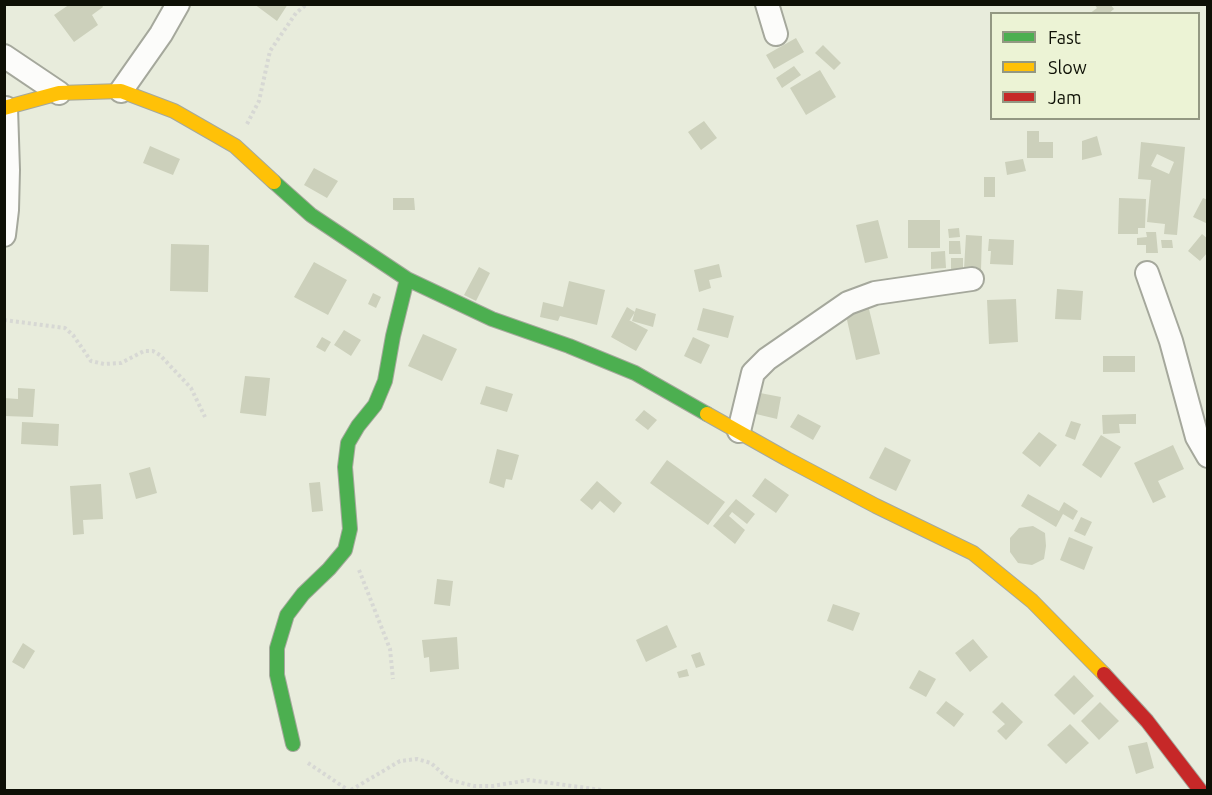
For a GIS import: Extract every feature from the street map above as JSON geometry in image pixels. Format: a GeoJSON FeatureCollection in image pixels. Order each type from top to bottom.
{"type":"FeatureCollection","features":[{"type":"Feature","properties":{"kind":"street"},"geometry":{"type":"LineString","coordinates":[[121,91],[178,4]]}},
{"type":"Feature","properties":{"kind":"street"},"geometry":{"type":"LineString","coordinates":[[767,4],[776,34]]}},
{"type":"Feature","properties":{"kind":"street"},"geometry":{"type":"LineString","coordinates":[[4,56],[59,93]]}},
{"type":"Feature","properties":{"kind":"street"},"geometry":{"type":"LineString","coordinates":[[4,235],[8,210],[5,108],[59,93],[121,91],[174,111],[235,146],[311,215],[407,279],[492,319],[569,346],[635,373],[787,459],[973,554],[1032,601],[1101,671],[1147,721],[1200,790]]}},
{"type":"Feature","properties":{"kind":"street"},"geometry":{"type":"LineString","coordinates":[[1147,273],[1172,341],[1197,437],[1208,456]]}},
{"type":"Feature","properties":{"kind":"street"},"geometry":{"type":"LineString","coordinates":[[293,744],[277,675],[277,648],[287,615],[303,594],[345,550],[350,529],[345,468],[348,443],[375,405],[385,381],[407,279]]}},
{"type":"Feature","properties":{"kind":"street"},"geometry":{"type":"LineString","coordinates":[[739,431],[753,373],[767,359],[848,303],[875,292],[972,279]]}},
{"type":"Feature","properties":{"kind":"path"},"geometry":{"type":"LineString","coordinates":[[235,146],[259,101],[270,51],[296,13],[307,4]]}},
{"type":"Feature","properties":{"kind":"path"},"geometry":{"type":"LineString","coordinates":[[4,320],[64,328],[73,335],[91,361],[104,364],[121,363],[144,351],[153,351],[160,355],[191,388],[205,417]]}},
{"type":"Feature","properties":{"kind":"path"},"geometry":{"type":"LineString","coordinates":[[345,550],[359,570],[390,649],[393,679]]}},
{"type":"Feature","properties":{"kind":"path"},"geometry":{"type":"LineString","coordinates":[[293,744],[304,761],[350,790],[400,761],[417,759],[431,763],[450,780],[474,786],[493,786],[529,780],[601,790]]}},
{"type":"Feature","properties":{"kind":"building"},"geometry":{"type":"Polygon","coordinates":[[[70,4],[101,4],[103,7],[92,15],[98,25],[74,42],[54,15],[70,4]]]}},
{"type":"Feature","properties":{"kind":"building"},"geometry":{"type":"Polygon","coordinates":[[[254,4],[288,4],[277,21],[254,4]]]}},
{"type":"Feature","properties":{"kind":"building"},"geometry":{"type":"Polygon","coordinates":[[[1094,4],[1110,4],[1114,9],[1110,12],[1092,12],[1097,8],[1094,4]]]}},
{"type":"Feature","properties":{"kind":"building"},"geometry":{"type":"Polygon","coordinates":[[[796,38],[804,52],[774,69],[766,55],[796,38]]]}},
{"type":"Feature","properties":{"kind":"building"},"geometry":{"type":"Polygon","coordinates":[[[823,45],[841,63],[834,70],[815,53],[823,45]]]}},
{"type":"Feature","properties":{"kind":"building"},"geometry":{"type":"Polygon","coordinates":[[[794,66],[801,75],[782,88],[776,78],[794,66]]]}},
{"type":"Feature","properties":{"kind":"building"},"geometry":{"type":"Polygon","coordinates":[[[820,70],[836,97],[806,115],[790,88],[820,70]]]}},
{"type":"Feature","properties":{"kind":"building"},"geometry":{"type":"Polygon","coordinates":[[[704,121],[717,138],[701,150],[688,132],[704,121]]]}},
{"type":"Feature","properties":{"kind":"building"},"geometry":{"type":"Polygon","coordinates":[[[1027,131],[1039,131],[1039,142],[1053,142],[1053,158],[1027,158],[1027,131]]]}},
{"type":"Feature","properties":{"kind":"building"},"geometry":{"type":"Polygon","coordinates":[[[1097,136],[1102,155],[1082,160],[1082,141],[1097,136]]]}},
{"type":"Feature","properties":{"kind":"building"},"geometry":{"type":"Polygon","coordinates":[[[1141,142],[1185,147],[1177,235],[1164,234],[1165,224],[1147,222],[1151,180],[1138,179],[1141,142]],[[1157,154],[1151,166],[1169,174],[1174,162],[1157,154]]]}},
{"type":"Feature","properties":{"kind":"building"},"geometry":{"type":"Polygon","coordinates":[[[150,146],[180,159],[173,175],[143,163],[150,146]]]}},
{"type":"Feature","properties":{"kind":"building"},"geometry":{"type":"Polygon","coordinates":[[[1023,159],[1026,171],[1007,175],[1005,162],[1023,159]]]}},
{"type":"Feature","properties":{"kind":"building"},"geometry":{"type":"Polygon","coordinates":[[[314,168],[338,181],[327,198],[304,185],[314,168]]]}},
{"type":"Feature","properties":{"kind":"building"},"geometry":{"type":"Polygon","coordinates":[[[984,177],[995,177],[995,197],[984,197],[984,177]]]}},
{"type":"Feature","properties":{"kind":"building"},"geometry":{"type":"Polygon","coordinates":[[[393,198],[414,198],[415,210],[393,210],[393,198]]]}},
{"type":"Feature","properties":{"kind":"building"},"geometry":{"type":"Polygon","coordinates":[[[1119,198],[1146,199],[1145,228],[1138,228],[1138,234],[1118,234],[1119,198]]]}},
{"type":"Feature","properties":{"kind":"building"},"geometry":{"type":"Polygon","coordinates":[[[1203,198],[1208,200],[1208,224],[1193,217],[1203,198]]]}},
{"type":"Feature","properties":{"kind":"building"},"geometry":{"type":"Polygon","coordinates":[[[878,220],[888,258],[865,263],[856,225],[878,220]]]}},
{"type":"Feature","properties":{"kind":"building"},"geometry":{"type":"Polygon","coordinates":[[[908,220],[940,220],[940,248],[908,248],[908,220]]]}},
{"type":"Feature","properties":{"kind":"building"},"geometry":{"type":"Polygon","coordinates":[[[959,228],[960,237],[949,238],[948,229],[959,228]]]}},
{"type":"Feature","properties":{"kind":"building"},"geometry":{"type":"Polygon","coordinates":[[[1146,232],[1156,232],[1158,253],[1146,253],[1146,245],[1137,245],[1137,238],[1147,237],[1146,232]]]}},
{"type":"Feature","properties":{"kind":"building"},"geometry":{"type":"Polygon","coordinates":[[[1202,234],[1208,239],[1208,252],[1200,261],[1188,251],[1202,234]]]}},
{"type":"Feature","properties":{"kind":"building"},"geometry":{"type":"Polygon","coordinates":[[[966,235],[982,236],[981,270],[964,269],[966,235]]]}},
{"type":"Feature","properties":{"kind":"building"},"geometry":{"type":"Polygon","coordinates":[[[989,239],[1014,240],[1013,265],[990,264],[989,239]]]}},
{"type":"Feature","properties":{"kind":"building"},"geometry":{"type":"Polygon","coordinates":[[[1161,240],[1172,240],[1173,248],[1162,248],[1161,240]]]}},
{"type":"Feature","properties":{"kind":"building"},"geometry":{"type":"Polygon","coordinates":[[[949,241],[960,241],[961,254],[949,254],[949,241]]]}},
{"type":"Feature","properties":{"kind":"building"},"geometry":{"type":"Polygon","coordinates":[[[171,244],[209,245],[208,292],[170,291],[171,244]]]}},
{"type":"Feature","properties":{"kind":"building"},"geometry":{"type":"Polygon","coordinates":[[[945,251],[946,268],[931,269],[931,252],[945,251]]]}},
{"type":"Feature","properties":{"kind":"building"},"geometry":{"type":"Polygon","coordinates":[[[951,258],[963,258],[963,270],[951,270],[951,258]]]}},
{"type":"Feature","properties":{"kind":"building"},"geometry":{"type":"Polygon","coordinates":[[[314,262],[347,280],[328,315],[294,297],[314,262]]]}},
{"type":"Feature","properties":{"kind":"building"},"geometry":{"type":"Polygon","coordinates":[[[719,264],[722,277],[709,280],[711,288],[699,292],[694,270],[719,264]]]}},
{"type":"Feature","properties":{"kind":"building"},"geometry":{"type":"Polygon","coordinates":[[[479,267],[490,273],[476,301],[464,295],[479,267]]]}},
{"type":"Feature","properties":{"kind":"building"},"geometry":{"type":"Polygon","coordinates":[[[569,281],[605,290],[597,325],[560,316],[558,321],[540,317],[543,302],[563,307],[569,281]]]}},
{"type":"Feature","properties":{"kind":"building"},"geometry":{"type":"Polygon","coordinates":[[[1057,289],[1083,291],[1081,320],[1055,319],[1057,289]]]}},
{"type":"Feature","properties":{"kind":"building"},"geometry":{"type":"Polygon","coordinates":[[[373,293],[381,297],[376,308],[368,304],[373,293]]]}},
{"type":"Feature","properties":{"kind":"building"},"geometry":{"type":"Polygon","coordinates":[[[1016,299],[1018,342],[989,344],[987,300],[1016,299]]]}},
{"type":"Feature","properties":{"kind":"building"},"geometry":{"type":"Polygon","coordinates":[[[868,305],[880,354],[856,360],[845,311],[868,305]]]}},
{"type":"Feature","properties":{"kind":"building"},"geometry":{"type":"Polygon","coordinates":[[[627,307],[635,312],[629,320],[648,330],[636,351],[611,337],[627,307]]]}},
{"type":"Feature","properties":{"kind":"building"},"geometry":{"type":"Polygon","coordinates":[[[636,308],[656,314],[653,327],[632,321],[636,308]]]}},
{"type":"Feature","properties":{"kind":"building"},"geometry":{"type":"Polygon","coordinates":[[[703,308],[734,316],[728,338],[697,330],[703,308]]]}},
{"type":"Feature","properties":{"kind":"building"},"geometry":{"type":"Polygon","coordinates":[[[344,330],[361,340],[351,356],[334,345],[344,330]]]}},
{"type":"Feature","properties":{"kind":"building"},"geometry":{"type":"Polygon","coordinates":[[[423,334],[457,349],[442,381],[408,366],[423,334]]]}},
{"type":"Feature","properties":{"kind":"building"},"geometry":{"type":"Polygon","coordinates":[[[322,337],[331,342],[325,352],[316,347],[322,337]]]}},
{"type":"Feature","properties":{"kind":"building"},"geometry":{"type":"Polygon","coordinates":[[[693,337],[710,345],[701,364],[684,356],[693,337]]]}},
{"type":"Feature","properties":{"kind":"building"},"geometry":{"type":"Polygon","coordinates":[[[1103,356],[1135,356],[1135,372],[1103,372],[1103,356]]]}},
{"type":"Feature","properties":{"kind":"building"},"geometry":{"type":"Polygon","coordinates":[[[245,376],[270,378],[266,416],[240,413],[245,376]]]}},
{"type":"Feature","properties":{"kind":"building"},"geometry":{"type":"Polygon","coordinates":[[[486,386],[513,394],[507,412],[480,404],[486,386]]]}},
{"type":"Feature","properties":{"kind":"building"},"geometry":{"type":"Polygon","coordinates":[[[18,388],[35,389],[33,417],[4,416],[4,398],[18,399],[18,388]]]}},
{"type":"Feature","properties":{"kind":"building"},"geometry":{"type":"Polygon","coordinates":[[[760,393],[781,397],[777,419],[756,414],[760,393]]]}},
{"type":"Feature","properties":{"kind":"building"},"geometry":{"type":"Polygon","coordinates":[[[644,410],[657,420],[648,430],[635,420],[644,410]]]}},
{"type":"Feature","properties":{"kind":"building"},"geometry":{"type":"Polygon","coordinates":[[[798,414],[821,426],[813,440],[790,427],[798,414]]]}},
{"type":"Feature","properties":{"kind":"building"},"geometry":{"type":"Polygon","coordinates":[[[1136,414],[1136,424],[1119,424],[1120,433],[1103,434],[1102,415],[1136,414]]]}},
{"type":"Feature","properties":{"kind":"building"},"geometry":{"type":"Polygon","coordinates":[[[1071,421],[1081,424],[1075,440],[1065,436],[1071,421]]]}},
{"type":"Feature","properties":{"kind":"building"},"geometry":{"type":"Polygon","coordinates":[[[22,422],[59,424],[58,446],[21,444],[22,422]]]}},
{"type":"Feature","properties":{"kind":"building"},"geometry":{"type":"Polygon","coordinates":[[[1039,432],[1057,445],[1040,467],[1022,453],[1039,432]]]}},
{"type":"Feature","properties":{"kind":"building"},"geometry":{"type":"Polygon","coordinates":[[[1101,435],[1121,447],[1101,478],[1082,465],[1101,435]]]}},
{"type":"Feature","properties":{"kind":"building"},"geometry":{"type":"Polygon","coordinates":[[[1173,445],[1184,469],[1158,481],[1166,497],[1153,503],[1134,463],[1173,445]]]}},
{"type":"Feature","properties":{"kind":"building"},"geometry":{"type":"Polygon","coordinates":[[[885,447],[911,460],[896,491],[869,478],[885,447]]]}},
{"type":"Feature","properties":{"kind":"building"},"geometry":{"type":"Polygon","coordinates":[[[497,449],[519,455],[512,480],[506,479],[504,488],[489,483],[497,449]]]}},
{"type":"Feature","properties":{"kind":"building"},"geometry":{"type":"Polygon","coordinates":[[[667,460],[725,502],[708,525],[650,483],[667,460]]]}},
{"type":"Feature","properties":{"kind":"building"},"geometry":{"type":"Polygon","coordinates":[[[150,467],[157,493],[136,499],[129,473],[150,467]]]}},
{"type":"Feature","properties":{"kind":"building"},"geometry":{"type":"Polygon","coordinates":[[[765,478],[789,495],[776,513],[752,496],[765,478]]]}},
{"type":"Feature","properties":{"kind":"building"},"geometry":{"type":"Polygon","coordinates":[[[597,481],[622,503],[614,513],[600,501],[592,510],[580,500],[597,481]]]}},
{"type":"Feature","properties":{"kind":"building"},"geometry":{"type":"Polygon","coordinates":[[[320,482],[323,511],[312,512],[309,483],[320,482]]]}},
{"type":"Feature","properties":{"kind":"building"},"geometry":{"type":"Polygon","coordinates":[[[101,484],[103,519],[83,520],[84,534],[73,535],[70,486],[101,484]]]}},
{"type":"Feature","properties":{"kind":"building"},"geometry":{"type":"Polygon","coordinates":[[[1028,494],[1059,511],[1064,502],[1078,511],[1073,520],[1063,514],[1056,527],[1021,506],[1028,494]]]}},
{"type":"Feature","properties":{"kind":"building"},"geometry":{"type":"Polygon","coordinates":[[[736,499],[755,514],[747,524],[732,512],[729,516],[745,530],[735,544],[713,526],[736,499]]]}},
{"type":"Feature","properties":{"kind":"building"},"geometry":{"type":"Polygon","coordinates":[[[1081,517],[1092,522],[1085,536],[1074,531],[1081,517]]]}},
{"type":"Feature","properties":{"kind":"building"},"geometry":{"type":"Polygon","coordinates":[[[1033,526],[1045,533],[1044,559],[1032,565],[1018,563],[1010,552],[1010,538],[1019,528],[1033,526]]]}},
{"type":"Feature","properties":{"kind":"building"},"geometry":{"type":"Polygon","coordinates":[[[1069,537],[1093,547],[1084,570],[1060,560],[1069,537]]]}},
{"type":"Feature","properties":{"kind":"building"},"geometry":{"type":"Polygon","coordinates":[[[437,579],[453,581],[450,606],[434,604],[437,579]]]}},
{"type":"Feature","properties":{"kind":"building"},"geometry":{"type":"Polygon","coordinates":[[[833,604],[860,613],[853,631],[827,621],[833,604]]]}},
{"type":"Feature","properties":{"kind":"building"},"geometry":{"type":"Polygon","coordinates":[[[667,625],[677,647],[646,662],[636,640],[667,625]]]}},
{"type":"Feature","properties":{"kind":"building"},"geometry":{"type":"Polygon","coordinates":[[[457,637],[459,669],[430,672],[429,657],[424,658],[422,640],[457,637]]]}},
{"type":"Feature","properties":{"kind":"building"},"geometry":{"type":"Polygon","coordinates":[[[973,639],[988,657],[970,672],[955,653],[973,639]]]}},
{"type":"Feature","properties":{"kind":"building"},"geometry":{"type":"Polygon","coordinates":[[[23,643],[35,651],[24,669],[12,662],[23,643]]]}},
{"type":"Feature","properties":{"kind":"building"},"geometry":{"type":"Polygon","coordinates":[[[700,652],[705,665],[696,668],[691,655],[700,652]]]}},
{"type":"Feature","properties":{"kind":"building"},"geometry":{"type":"Polygon","coordinates":[[[687,669],[689,676],[679,678],[677,672],[687,669]]]}},
{"type":"Feature","properties":{"kind":"building"},"geometry":{"type":"Polygon","coordinates":[[[919,670],[936,679],[926,697],[909,688],[919,670]]]}},
{"type":"Feature","properties":{"kind":"building"},"geometry":{"type":"Polygon","coordinates":[[[1074,675],[1094,696],[1074,715],[1054,695],[1074,675]]]}},
{"type":"Feature","properties":{"kind":"building"},"geometry":{"type":"Polygon","coordinates":[[[946,701],[964,714],[954,727],[936,713],[946,701]]]}},
{"type":"Feature","properties":{"kind":"building"},"geometry":{"type":"Polygon","coordinates":[[[1002,702],[1023,722],[1006,740],[997,731],[1005,724],[992,712],[1002,702]]]}},
{"type":"Feature","properties":{"kind":"building"},"geometry":{"type":"Polygon","coordinates":[[[1100,702],[1119,721],[1099,740],[1081,721],[1100,702]]]}},
{"type":"Feature","properties":{"kind":"building"},"geometry":{"type":"Polygon","coordinates":[[[1070,724],[1089,743],[1066,764],[1047,745],[1070,724]]]}},
{"type":"Feature","properties":{"kind":"building"},"geometry":{"type":"Polygon","coordinates":[[[1147,742],[1154,768],[1136,774],[1128,746],[1147,742]]]}},
{"type":"Feature","properties":{"kind":"traffic: fast"},"geometry":{"type":"LineString","coordinates":[[274,182],[311,215],[407,279],[492,319],[569,346],[635,373],[707,414]]}},
{"type":"Feature","properties":{"kind":"traffic: fast"},"geometry":{"type":"LineString","coordinates":[[293,744],[277,675],[277,648],[287,615],[303,594],[345,550],[350,529],[345,467],[348,443],[375,405],[385,381],[407,279]]}},
{"type":"Feature","properties":{"kind":"traffic: slow"},"geometry":{"type":"LineString","coordinates":[[4,108],[59,93],[121,91],[174,111],[235,146],[274,182]]}},
{"type":"Feature","properties":{"kind":"traffic: slow"},"geometry":{"type":"LineString","coordinates":[[707,414],[876,506],[973,553],[1032,601],[1104,674]]}},
{"type":"Feature","properties":{"kind":"traffic: jam"},"geometry":{"type":"LineString","coordinates":[[1104,674],[1147,721],[1200,790]]}}]}
